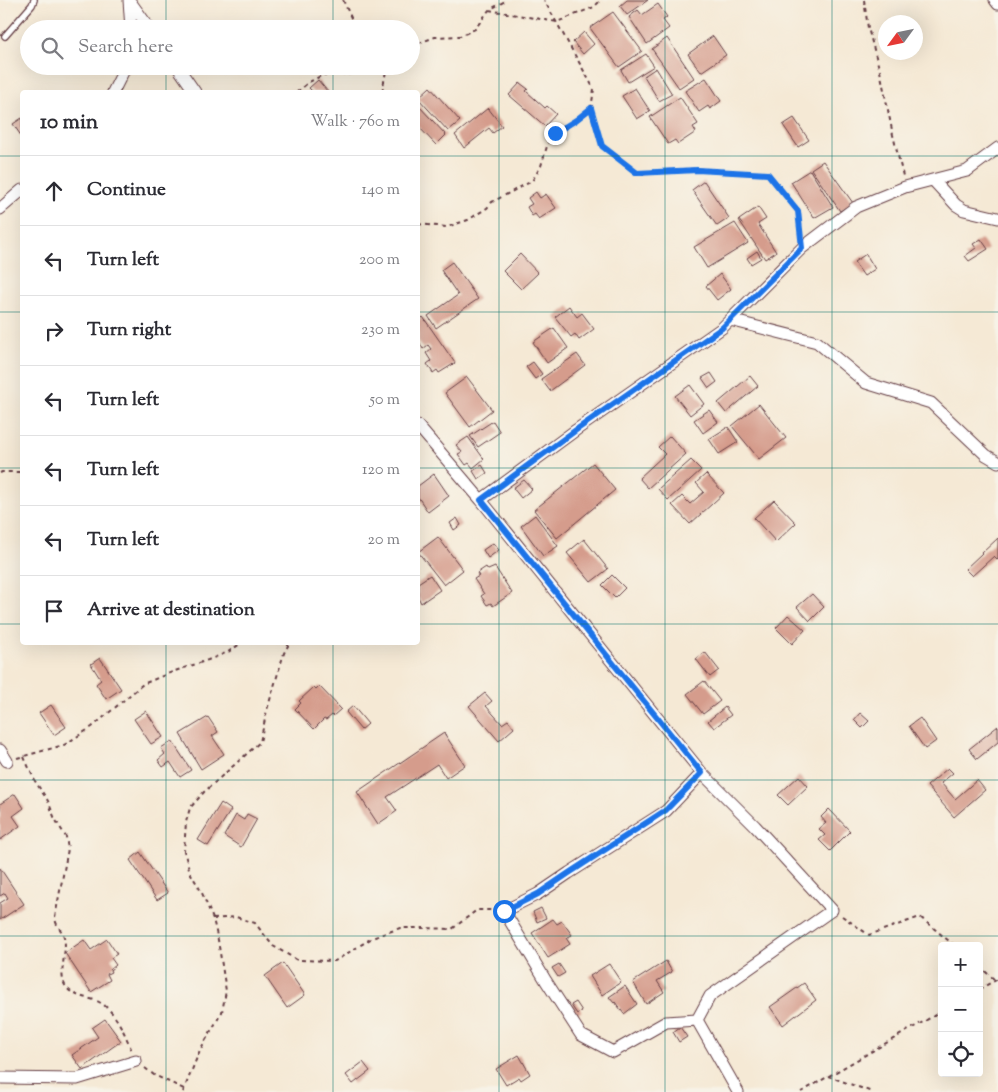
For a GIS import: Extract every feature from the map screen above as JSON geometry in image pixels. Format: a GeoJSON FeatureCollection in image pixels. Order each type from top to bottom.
{"type":"FeatureCollection","features":[{"type":"Feature","properties":{"kind":"street"},"geometry":{"type":"LineString","coordinates":[[129,0],[130,20]]}},
{"type":"Feature","properties":{"kind":"street"},"geometry":{"type":"LineString","coordinates":[[129,0],[143,20]]}},
{"type":"Feature","properties":{"kind":"street"},"geometry":{"type":"LineString","coordinates":[[995,0],[998,4]]}},
{"type":"Feature","properties":{"kind":"street"},"geometry":{"type":"LineString","coordinates":[[114,90],[122,75]]}},
{"type":"Feature","properties":{"kind":"street"},"geometry":{"type":"LineString","coordinates":[[183,75],[194,90]]}},
{"type":"Feature","properties":{"kind":"street"},"geometry":{"type":"LineString","coordinates":[[481,500],[576,430],[722,328],[802,248],[856,207],[905,187],[967,171],[998,148]]}},
{"type":"Feature","properties":{"kind":"street"},"geometry":{"type":"LineString","coordinates":[[933,180],[956,205],[964,210],[998,218]]}},
{"type":"Feature","properties":{"kind":"street"},"geometry":{"type":"LineString","coordinates":[[0,209],[20,192]]}},
{"type":"Feature","properties":{"kind":"street"},"geometry":{"type":"LineString","coordinates":[[730,320],[817,342],[866,383],[931,403],[986,455],[998,462]]}},
{"type":"Feature","properties":{"kind":"street"},"geometry":{"type":"LineString","coordinates":[[420,428],[481,500],[702,773],[755,826],[832,910],[710,996],[697,1020]]}},
{"type":"Feature","properties":{"kind":"street"},"geometry":{"type":"LineString","coordinates":[[0,750],[7,761]]}},
{"type":"Feature","properties":{"kind":"street"},"geometry":{"type":"LineString","coordinates":[[697,1020],[666,1022],[613,1052],[581,1035],[504,911],[538,894],[666,810],[702,773]]}},
{"type":"Feature","properties":{"kind":"street"},"geometry":{"type":"LineString","coordinates":[[697,1020],[738,1092]]}},
{"type":"Feature","properties":{"kind":"street"},"geometry":{"type":"LineString","coordinates":[[0,1078],[77,1079],[136,1061]]}},
{"type":"Feature","properties":{"kind":"lane"},"geometry":{"type":"LineString","coordinates":[[5,36],[32,5],[34,0]]}},
{"type":"Feature","properties":{"kind":"path"},"geometry":{"type":"LineString","coordinates":[[343,0],[352,20]]}},
{"type":"Feature","properties":{"kind":"path"},"geometry":{"type":"LineString","coordinates":[[420,43],[435,37],[460,36],[474,29],[489,10],[507,0]]}},
{"type":"Feature","properties":{"kind":"path"},"geometry":{"type":"LineString","coordinates":[[544,0],[594,88],[591,108],[602,146],[637,173],[697,170],[768,174],[798,211],[802,248]]}},
{"type":"Feature","properties":{"kind":"path"},"geometry":{"type":"LineString","coordinates":[[489,10],[557,22],[594,7],[601,0]]}},
{"type":"Feature","properties":{"kind":"path"},"geometry":{"type":"LineString","coordinates":[[864,0],[868,28],[881,75],[905,187]]}},
{"type":"Feature","properties":{"kind":"path"},"geometry":{"type":"LineString","coordinates":[[299,90],[309,82],[323,75]]}},
{"type":"Feature","properties":{"kind":"path"},"geometry":{"type":"LineString","coordinates":[[382,90],[385,75]]}},
{"type":"Feature","properties":{"kind":"path"},"geometry":{"type":"LineString","coordinates":[[420,224],[447,227],[468,220],[487,208],[492,202],[532,181],[541,166],[548,143],[555,133],[591,108]]}},
{"type":"Feature","properties":{"kind":"path"},"geometry":{"type":"LineString","coordinates":[[0,473],[20,472]]}},
{"type":"Feature","properties":{"kind":"path"},"geometry":{"type":"LineString","coordinates":[[7,761],[64,745],[92,727],[143,684],[222,654],[238,645]]}},
{"type":"Feature","properties":{"kind":"path"},"geometry":{"type":"LineString","coordinates":[[24,757],[35,781],[48,801],[55,819],[66,836],[68,849],[55,917],[56,924],[64,937],[62,978],[66,987],[77,995],[105,1006],[122,1027],[136,1061],[154,1075],[183,1091],[200,1050],[222,1012],[226,991],[213,918],[190,872],[184,851],[186,822],[190,808],[204,792],[260,742],[278,672],[288,645]]}},
{"type":"Feature","properties":{"kind":"path"},"geometry":{"type":"LineString","coordinates":[[213,918],[236,917],[255,924],[273,946],[298,960],[334,961],[372,938],[400,928],[452,930],[477,910],[504,911]]}},
{"type":"Feature","properties":{"kind":"path"},"geometry":{"type":"LineString","coordinates":[[832,910],[869,935],[920,917],[950,942]]}},
{"type":"Feature","properties":{"kind":"path"},"geometry":{"type":"LineString","coordinates":[[983,969],[997,980],[983,987]]}},
{"type":"Feature","properties":{"kind":"path"},"geometry":{"type":"LineString","coordinates":[[801,1092],[938,1013]]}},
{"type":"Feature","properties":{"kind":"path"},"geometry":{"type":"LineString","coordinates":[[828,1076],[872,1092]]}},
{"type":"Feature","properties":{"kind":"building"},"geometry":{"type":"Polygon","coordinates":[[[627,0],[648,0],[627,15],[620,6],[627,0]]]}},
{"type":"Feature","properties":{"kind":"building"},"geometry":{"type":"Polygon","coordinates":[[[658,4],[667,17],[663,20],[669,28],[647,44],[629,17],[638,10],[642,15],[658,4]]]}},
{"type":"Feature","properties":{"kind":"building"},"geometry":{"type":"Polygon","coordinates":[[[613,12],[642,51],[619,67],[590,28],[613,12]]]}},
{"type":"Feature","properties":{"kind":"building"},"geometry":{"type":"Polygon","coordinates":[[[584,32],[594,44],[583,54],[573,42],[584,32]]]}},
{"type":"Feature","properties":{"kind":"building"},"geometry":{"type":"Polygon","coordinates":[[[713,36],[726,55],[701,72],[688,54],[713,36]]]}},
{"type":"Feature","properties":{"kind":"building"},"geometry":{"type":"Polygon","coordinates":[[[667,38],[694,78],[679,88],[652,49],[667,38]]]}},
{"type":"Feature","properties":{"kind":"building"},"geometry":{"type":"Polygon","coordinates":[[[646,54],[654,66],[628,82],[621,70],[646,54]]]}},
{"type":"Feature","properties":{"kind":"building"},"geometry":{"type":"Polygon","coordinates":[[[656,68],[672,94],[659,101],[644,76],[656,68]]]}},
{"type":"Feature","properties":{"kind":"building"},"geometry":{"type":"Polygon","coordinates":[[[706,78],[721,101],[710,109],[708,106],[699,112],[685,91],[706,78]]]}},
{"type":"Feature","properties":{"kind":"building"},"geometry":{"type":"Polygon","coordinates":[[[318,80],[326,90],[311,90],[309,88],[318,80]]]}},
{"type":"Feature","properties":{"kind":"building"},"geometry":{"type":"Polygon","coordinates":[[[520,83],[545,108],[547,106],[556,114],[545,126],[509,95],[520,83]]]}},
{"type":"Feature","properties":{"kind":"building"},"geometry":{"type":"Polygon","coordinates":[[[430,87],[460,121],[448,131],[420,100],[420,96],[430,87]]]}},
{"type":"Feature","properties":{"kind":"building"},"geometry":{"type":"Polygon","coordinates":[[[635,88],[650,111],[637,119],[622,96],[635,88]]]}},
{"type":"Feature","properties":{"kind":"building"},"geometry":{"type":"Polygon","coordinates":[[[680,97],[698,124],[693,127],[696,132],[678,144],[675,140],[668,144],[650,117],[680,97]]]}},
{"type":"Feature","properties":{"kind":"building"},"geometry":{"type":"Polygon","coordinates":[[[420,107],[446,135],[436,145],[420,128],[420,107]]]}},
{"type":"Feature","properties":{"kind":"building"},"geometry":{"type":"Polygon","coordinates":[[[488,108],[502,126],[493,133],[489,128],[464,148],[455,135],[488,108]]]}},
{"type":"Feature","properties":{"kind":"building"},"geometry":{"type":"Polygon","coordinates":[[[794,118],[809,140],[798,147],[783,125],[794,118]]]}},
{"type":"Feature","properties":{"kind":"building"},"geometry":{"type":"Polygon","coordinates":[[[20,119],[20,134],[13,124],[20,119]]]}},
{"type":"Feature","properties":{"kind":"building"},"geometry":{"type":"Polygon","coordinates":[[[823,161],[853,203],[840,211],[811,169],[823,161]]]}},
{"type":"Feature","properties":{"kind":"building"},"geometry":{"type":"Polygon","coordinates":[[[810,170],[833,207],[814,218],[791,182],[810,170]]]}},
{"type":"Feature","properties":{"kind":"building"},"geometry":{"type":"Polygon","coordinates":[[[704,181],[729,218],[717,226],[692,190],[704,181]]]}},
{"type":"Feature","properties":{"kind":"building"},"geometry":{"type":"Polygon","coordinates":[[[536,192],[540,198],[546,194],[556,208],[539,219],[535,214],[532,216],[527,207],[532,204],[528,198],[536,192]]]}},
{"type":"Feature","properties":{"kind":"building"},"geometry":{"type":"Polygon","coordinates":[[[758,207],[766,219],[758,224],[776,252],[765,259],[739,220],[758,207]]]}},
{"type":"Feature","properties":{"kind":"building"},"geometry":{"type":"Polygon","coordinates":[[[735,223],[748,243],[707,268],[694,247],[735,223]]]}},
{"type":"Feature","properties":{"kind":"building"},"geometry":{"type":"Polygon","coordinates":[[[981,239],[988,249],[969,261],[965,256],[976,248],[973,244],[981,239]]]}},
{"type":"Feature","properties":{"kind":"building"},"geometry":{"type":"Polygon","coordinates":[[[757,251],[761,258],[751,264],[747,258],[757,251]]]}},
{"type":"Feature","properties":{"kind":"building"},"geometry":{"type":"Polygon","coordinates":[[[520,254],[538,273],[521,289],[503,271],[520,254]]]}},
{"type":"Feature","properties":{"kind":"building"},"geometry":{"type":"Polygon","coordinates":[[[866,254],[875,269],[864,276],[854,262],[866,254]]]}},
{"type":"Feature","properties":{"kind":"building"},"geometry":{"type":"Polygon","coordinates":[[[452,262],[478,299],[436,328],[428,316],[458,295],[441,270],[452,262]]]}},
{"type":"Feature","properties":{"kind":"building"},"geometry":{"type":"Polygon","coordinates":[[[720,274],[731,289],[717,300],[706,286],[720,274]]]}},
{"type":"Feature","properties":{"kind":"building"},"geometry":{"type":"Polygon","coordinates":[[[569,306],[577,317],[582,313],[594,329],[579,340],[575,334],[571,337],[555,317],[569,306]]]}},
{"type":"Feature","properties":{"kind":"building"},"geometry":{"type":"Polygon","coordinates":[[[423,317],[455,363],[439,373],[437,370],[433,373],[427,364],[431,361],[426,353],[431,349],[428,345],[423,349],[420,344],[420,319],[423,317]]]}},
{"type":"Feature","properties":{"kind":"building"},"geometry":{"type":"Polygon","coordinates":[[[554,328],[568,348],[547,363],[533,342],[554,328]]]}},
{"type":"Feature","properties":{"kind":"building"},"geometry":{"type":"Polygon","coordinates":[[[577,354],[585,365],[550,391],[541,379],[577,354]]]}},
{"type":"Feature","properties":{"kind":"building"},"geometry":{"type":"Polygon","coordinates":[[[533,362],[542,374],[535,379],[526,367],[533,362]]]}},
{"type":"Feature","properties":{"kind":"building"},"geometry":{"type":"Polygon","coordinates":[[[711,373],[717,382],[709,388],[702,378],[711,373]]]}},
{"type":"Feature","properties":{"kind":"building"},"geometry":{"type":"Polygon","coordinates":[[[750,376],[758,386],[726,413],[718,403],[750,376]]]}},
{"type":"Feature","properties":{"kind":"building"},"geometry":{"type":"Polygon","coordinates":[[[467,377],[492,410],[470,427],[445,393],[467,377]]]}},
{"type":"Feature","properties":{"kind":"building"},"geometry":{"type":"Polygon","coordinates":[[[690,385],[704,404],[690,415],[675,396],[690,385]]]}},
{"type":"Feature","properties":{"kind":"building"},"geometry":{"type":"Polygon","coordinates":[[[759,404],[786,438],[759,459],[732,426],[759,404]]]}},
{"type":"Feature","properties":{"kind":"building"},"geometry":{"type":"Polygon","coordinates":[[[709,410],[718,422],[703,433],[694,420],[709,410]]]}},
{"type":"Feature","properties":{"kind":"building"},"geometry":{"type":"Polygon","coordinates":[[[493,421],[500,432],[478,447],[470,436],[493,421]]]}},
{"type":"Feature","properties":{"kind":"building"},"geometry":{"type":"Polygon","coordinates":[[[728,427],[738,442],[719,454],[709,439],[728,427]]]}},
{"type":"Feature","properties":{"kind":"building"},"geometry":{"type":"Polygon","coordinates":[[[670,436],[686,454],[648,488],[639,478],[665,454],[658,447],[670,436]]]}},
{"type":"Feature","properties":{"kind":"building"},"geometry":{"type":"Polygon","coordinates":[[[468,437],[484,459],[473,468],[469,463],[466,465],[458,454],[462,452],[456,445],[468,437]]]}},
{"type":"Feature","properties":{"kind":"building"},"geometry":{"type":"Polygon","coordinates":[[[691,460],[701,470],[668,500],[658,489],[691,460]]]}},
{"type":"Feature","properties":{"kind":"building"},"geometry":{"type":"Polygon","coordinates":[[[593,463],[615,490],[557,538],[534,510],[593,463]]]}},
{"type":"Feature","properties":{"kind":"building"},"geometry":{"type":"Polygon","coordinates":[[[482,465],[487,473],[478,479],[473,471],[482,465]]]}},
{"type":"Feature","properties":{"kind":"building"},"geometry":{"type":"Polygon","coordinates":[[[434,474],[449,496],[428,512],[420,500],[420,484],[434,474]]]}},
{"type":"Feature","properties":{"kind":"building"},"geometry":{"type":"Polygon","coordinates":[[[706,474],[724,493],[690,524],[672,505],[682,496],[690,504],[704,492],[696,483],[706,474]]]}},
{"type":"Feature","properties":{"kind":"building"},"geometry":{"type":"Polygon","coordinates":[[[524,480],[532,489],[521,498],[513,488],[524,480]]]}},
{"type":"Feature","properties":{"kind":"building"},"geometry":{"type":"Polygon","coordinates":[[[774,500],[796,523],[776,542],[754,518],[774,500]]]}},
{"type":"Feature","properties":{"kind":"building"},"geometry":{"type":"Polygon","coordinates":[[[535,515],[558,546],[543,556],[521,526],[535,515]]]}},
{"type":"Feature","properties":{"kind":"building"},"geometry":{"type":"Polygon","coordinates":[[[457,518],[461,525],[454,530],[450,523],[457,518]]]}},
{"type":"Feature","properties":{"kind":"building"},"geometry":{"type":"Polygon","coordinates":[[[438,537],[463,570],[444,585],[420,555],[420,550],[438,537]]]}},
{"type":"Feature","properties":{"kind":"building"},"geometry":{"type":"Polygon","coordinates":[[[998,538],[998,560],[994,556],[972,576],[965,569],[998,538]]]}},
{"type":"Feature","properties":{"kind":"building"},"geometry":{"type":"Polygon","coordinates":[[[584,539],[608,569],[591,582],[567,553],[584,539]]]}},
{"type":"Feature","properties":{"kind":"building"},"geometry":{"type":"Polygon","coordinates":[[[493,543],[499,550],[488,558],[483,550],[493,543]]]}},
{"type":"Feature","properties":{"kind":"building"},"geometry":{"type":"Polygon","coordinates":[[[486,567],[488,570],[495,567],[512,593],[493,606],[491,603],[487,605],[481,596],[484,594],[474,579],[479,576],[477,573],[486,567]]]}},
{"type":"Feature","properties":{"kind":"building"},"geometry":{"type":"Polygon","coordinates":[[[430,575],[440,590],[421,603],[420,582],[430,575]]]}},
{"type":"Feature","properties":{"kind":"building"},"geometry":{"type":"Polygon","coordinates":[[[612,575],[625,588],[615,598],[602,585],[612,575]]]}},
{"type":"Feature","properties":{"kind":"building"},"geometry":{"type":"Polygon","coordinates":[[[812,594],[824,607],[810,621],[797,607],[812,594]]]}},
{"type":"Feature","properties":{"kind":"building"},"geometry":{"type":"Polygon","coordinates":[[[788,615],[805,630],[792,644],[776,628],[788,615]]]}},
{"type":"Feature","properties":{"kind":"building"},"geometry":{"type":"Polygon","coordinates":[[[705,652],[719,670],[710,677],[696,659],[705,652]]]}},
{"type":"Feature","properties":{"kind":"building"},"geometry":{"type":"Polygon","coordinates":[[[100,658],[121,689],[106,699],[96,684],[101,680],[91,664],[100,658]]]}},
{"type":"Feature","properties":{"kind":"building"},"geometry":{"type":"Polygon","coordinates":[[[704,681],[720,701],[703,714],[687,694],[704,681]]]}},
{"type":"Feature","properties":{"kind":"building"},"geometry":{"type":"Polygon","coordinates":[[[319,686],[341,709],[333,716],[326,720],[324,719],[314,729],[295,709],[301,703],[299,701],[314,687],[316,689],[319,686]]]}},
{"type":"Feature","properties":{"kind":"building"},"geometry":{"type":"Polygon","coordinates":[[[485,693],[492,701],[486,706],[502,724],[508,720],[514,728],[499,741],[469,706],[485,693]]]}},
{"type":"Feature","properties":{"kind":"building"},"geometry":{"type":"Polygon","coordinates":[[[51,705],[66,727],[54,735],[39,713],[51,705]]]}},
{"type":"Feature","properties":{"kind":"building"},"geometry":{"type":"Polygon","coordinates":[[[353,706],[368,724],[361,730],[346,712],[353,706]]]}},
{"type":"Feature","properties":{"kind":"building"},"geometry":{"type":"Polygon","coordinates":[[[725,707],[731,715],[714,728],[708,721],[725,707]]]}},
{"type":"Feature","properties":{"kind":"building"},"geometry":{"type":"Polygon","coordinates":[[[146,711],[163,737],[151,744],[134,719],[146,711]]]}},
{"type":"Feature","properties":{"kind":"building"},"geometry":{"type":"Polygon","coordinates":[[[860,713],[869,721],[862,728],[854,720],[860,713]]]}},
{"type":"Feature","properties":{"kind":"building"},"geometry":{"type":"Polygon","coordinates":[[[208,717],[218,732],[212,736],[224,754],[201,769],[180,734],[208,717]]]}},
{"type":"Feature","properties":{"kind":"building"},"geometry":{"type":"Polygon","coordinates":[[[920,718],[936,741],[925,749],[909,726],[920,718]]]}},
{"type":"Feature","properties":{"kind":"building"},"geometry":{"type":"Polygon","coordinates":[[[998,726],[998,742],[977,759],[969,749],[998,726]]]}},
{"type":"Feature","properties":{"kind":"building"},"geometry":{"type":"Polygon","coordinates":[[[444,733],[465,765],[446,778],[437,764],[387,797],[397,811],[378,824],[357,792],[444,733]]]}},
{"type":"Feature","properties":{"kind":"building"},"geometry":{"type":"Polygon","coordinates":[[[172,741],[191,770],[180,777],[170,762],[163,767],[158,760],[165,754],[161,748],[172,741]]]}},
{"type":"Feature","properties":{"kind":"building"},"geometry":{"type":"Polygon","coordinates":[[[948,768],[953,773],[941,783],[955,799],[977,780],[985,790],[954,817],[927,786],[948,768]]]}},
{"type":"Feature","properties":{"kind":"building"},"geometry":{"type":"Polygon","coordinates":[[[799,776],[808,786],[788,805],[778,795],[799,776]]]}},
{"type":"Feature","properties":{"kind":"building"},"geometry":{"type":"Polygon","coordinates":[[[15,794],[24,808],[13,816],[20,826],[0,840],[0,804],[15,794]]]}},
{"type":"Feature","properties":{"kind":"building"},"geometry":{"type":"Polygon","coordinates":[[[221,803],[231,810],[208,846],[198,840],[221,803]]]}},
{"type":"Feature","properties":{"kind":"building"},"geometry":{"type":"Polygon","coordinates":[[[829,809],[850,831],[830,851],[819,840],[825,835],[819,829],[826,823],[821,817],[829,809]]]}},
{"type":"Feature","properties":{"kind":"building"},"geometry":{"type":"Polygon","coordinates":[[[247,814],[257,819],[241,847],[224,836],[236,815],[244,820],[247,814]]]}},
{"type":"Feature","properties":{"kind":"building"},"geometry":{"type":"Polygon","coordinates":[[[140,852],[168,893],[157,900],[130,860],[140,852]]]}},
{"type":"Feature","properties":{"kind":"building"},"geometry":{"type":"Polygon","coordinates":[[[0,868],[24,904],[0,920],[0,903],[8,898],[5,893],[0,896],[0,868]]]}},
{"type":"Feature","properties":{"kind":"building"},"geometry":{"type":"Polygon","coordinates":[[[541,908],[546,918],[537,922],[533,912],[541,908]]]}},
{"type":"Feature","properties":{"kind":"building"},"geometry":{"type":"Polygon","coordinates":[[[553,919],[557,924],[562,921],[572,935],[566,938],[570,944],[548,958],[532,933],[553,919]]]}},
{"type":"Feature","properties":{"kind":"building"},"geometry":{"type":"Polygon","coordinates":[[[107,939],[117,954],[111,958],[116,965],[107,974],[110,980],[91,992],[65,953],[84,940],[91,950],[107,939]]]}},
{"type":"Feature","properties":{"kind":"building"},"geometry":{"type":"Polygon","coordinates":[[[666,961],[672,972],[657,981],[664,992],[646,1004],[633,982],[666,961]]]}},
{"type":"Feature","properties":{"kind":"building"},"geometry":{"type":"Polygon","coordinates":[[[283,963],[305,995],[287,1008],[265,976],[283,963]]]}},
{"type":"Feature","properties":{"kind":"building"},"geometry":{"type":"Polygon","coordinates":[[[559,964],[565,973],[558,977],[552,968],[559,964]]]}},
{"type":"Feature","properties":{"kind":"building"},"geometry":{"type":"Polygon","coordinates":[[[609,964],[621,982],[602,995],[590,976],[609,964]]]}},
{"type":"Feature","properties":{"kind":"building"},"geometry":{"type":"Polygon","coordinates":[[[804,983],[816,1000],[783,1025],[770,1007],[804,983]]]}},
{"type":"Feature","properties":{"kind":"building"},"geometry":{"type":"Polygon","coordinates":[[[625,986],[637,1004],[624,1014],[609,997],[625,986]]]}},
{"type":"Feature","properties":{"kind":"building"},"geometry":{"type":"Polygon","coordinates":[[[576,1002],[582,1011],[577,1014],[571,1005],[576,1002]]]}},
{"type":"Feature","properties":{"kind":"building"},"geometry":{"type":"Polygon","coordinates":[[[105,1019],[121,1041],[82,1069],[72,1055],[98,1037],[92,1028],[105,1019]]]}},
{"type":"Feature","properties":{"kind":"building"},"geometry":{"type":"Polygon","coordinates":[[[680,1027],[687,1037],[679,1042],[673,1032],[680,1027]]]}},
{"type":"Feature","properties":{"kind":"building"},"geometry":{"type":"Polygon","coordinates":[[[519,1055],[530,1074],[521,1080],[519,1077],[506,1085],[496,1069],[519,1055]]]}},
{"type":"Feature","properties":{"kind":"building"},"geometry":{"type":"Polygon","coordinates":[[[363,1062],[370,1071],[353,1084],[346,1075],[363,1062]]]}},
{"type":"Feature","properties":{"kind":"route"},"geometry":{"type":"LineString","coordinates":[[504,911],[538,894],[666,810],[702,773],[481,500],[576,430],[722,328],[802,248],[798,211],[768,174],[697,170],[637,173],[602,146],[591,108],[555,133]]}}]}
